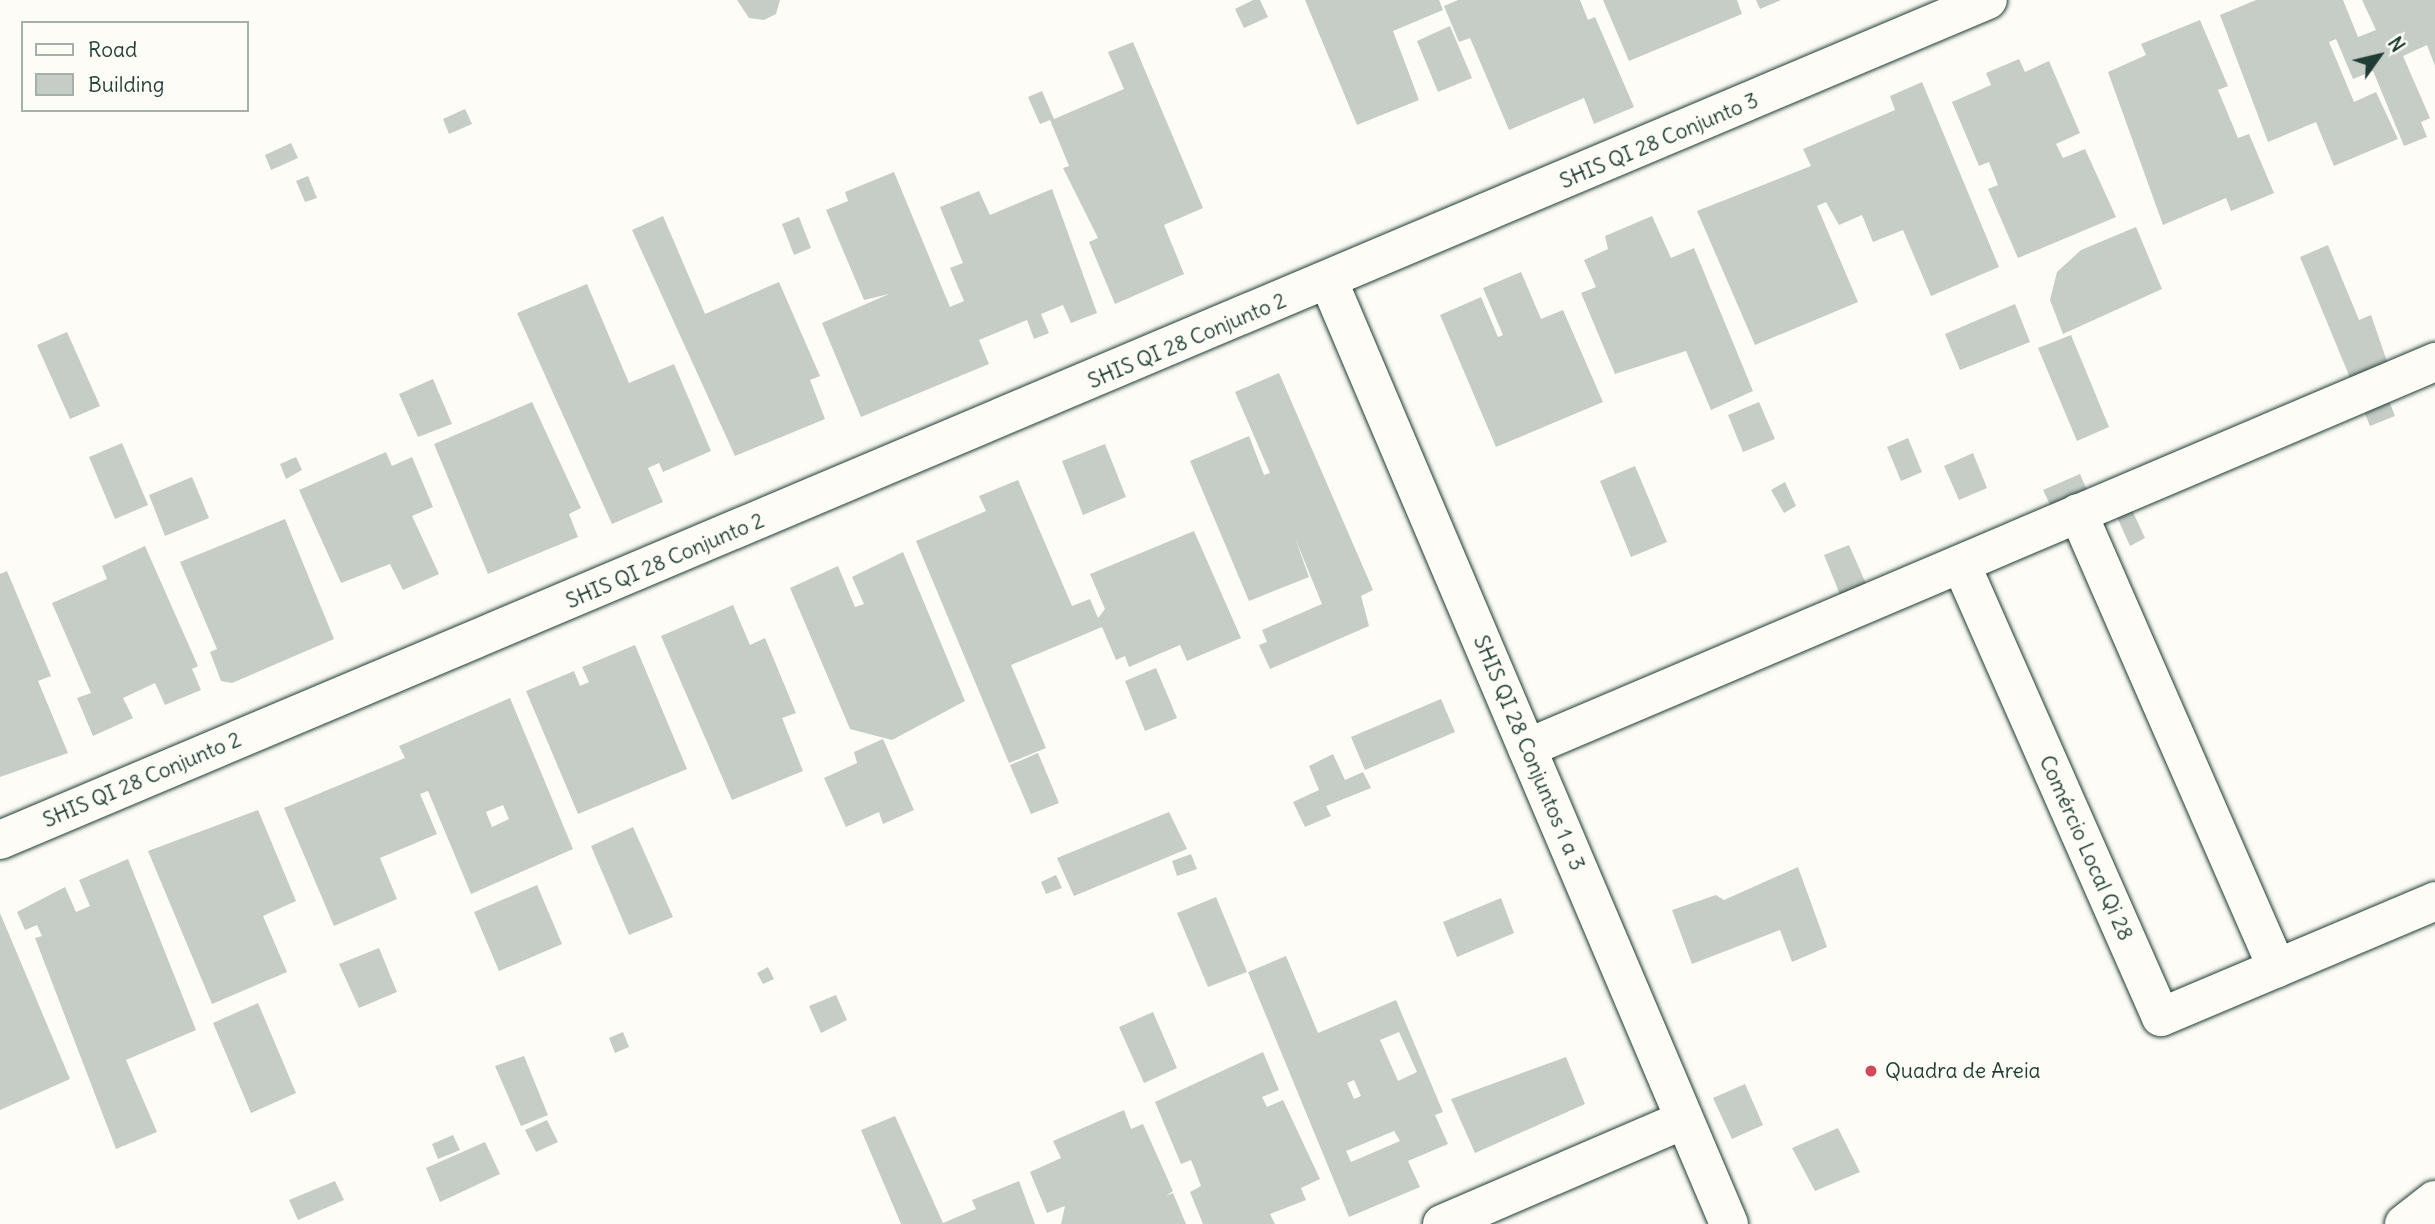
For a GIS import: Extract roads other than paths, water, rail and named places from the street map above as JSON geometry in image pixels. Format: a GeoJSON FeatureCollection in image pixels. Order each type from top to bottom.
{"type":"FeatureCollection","features":[{"type":"Feature","properties":{"kind":"street","name":"SHIS QI 28 Conjunto 3"},"geometry":{"type":"LineString","coordinates":[[1329,282],[1988,0]]}},
{"type":"Feature","properties":{"kind":"street","name":"SHIS QI 28 Conjuntos 1 a 3"},"geometry":{"type":"LineString","coordinates":[[1329,282],[1728,1224]]}},
{"type":"Feature","properties":{"kind":"street","name":"SHIS QI 28 Conjunto 2"},"geometry":{"type":"LineString","coordinates":[[0,840],[1329,282]]}},
{"type":"Feature","properties":{"kind":"street"},"geometry":{"type":"LineString","coordinates":[[1527,748],[2435,362]]}},
{"type":"Feature","properties":{"kind":"street"},"geometry":{"type":"LineString","coordinates":[[2078,513],[2277,968]]}},
{"type":"Feature","properties":{"kind":"street","name":"Comércio Local Qi 28"},"geometry":{"type":"LineString","coordinates":[[1961,564],[2161,1017],[2435,901]]}},
{"type":"Feature","properties":{"kind":"street"},"geometry":{"type":"LineString","coordinates":[[1442,1224],[1684,1120]]}},
{"type":"Feature","properties":{"kind":"street"},"geometry":{"type":"LineString","coordinates":[[2404,1224],[2435,1200]]}},
{"type":"Feature","properties":{"kind":"place","name":"Quadra de Areia"},"geometry":{"type":"Point","coordinates":[1871,1071]}}]}
